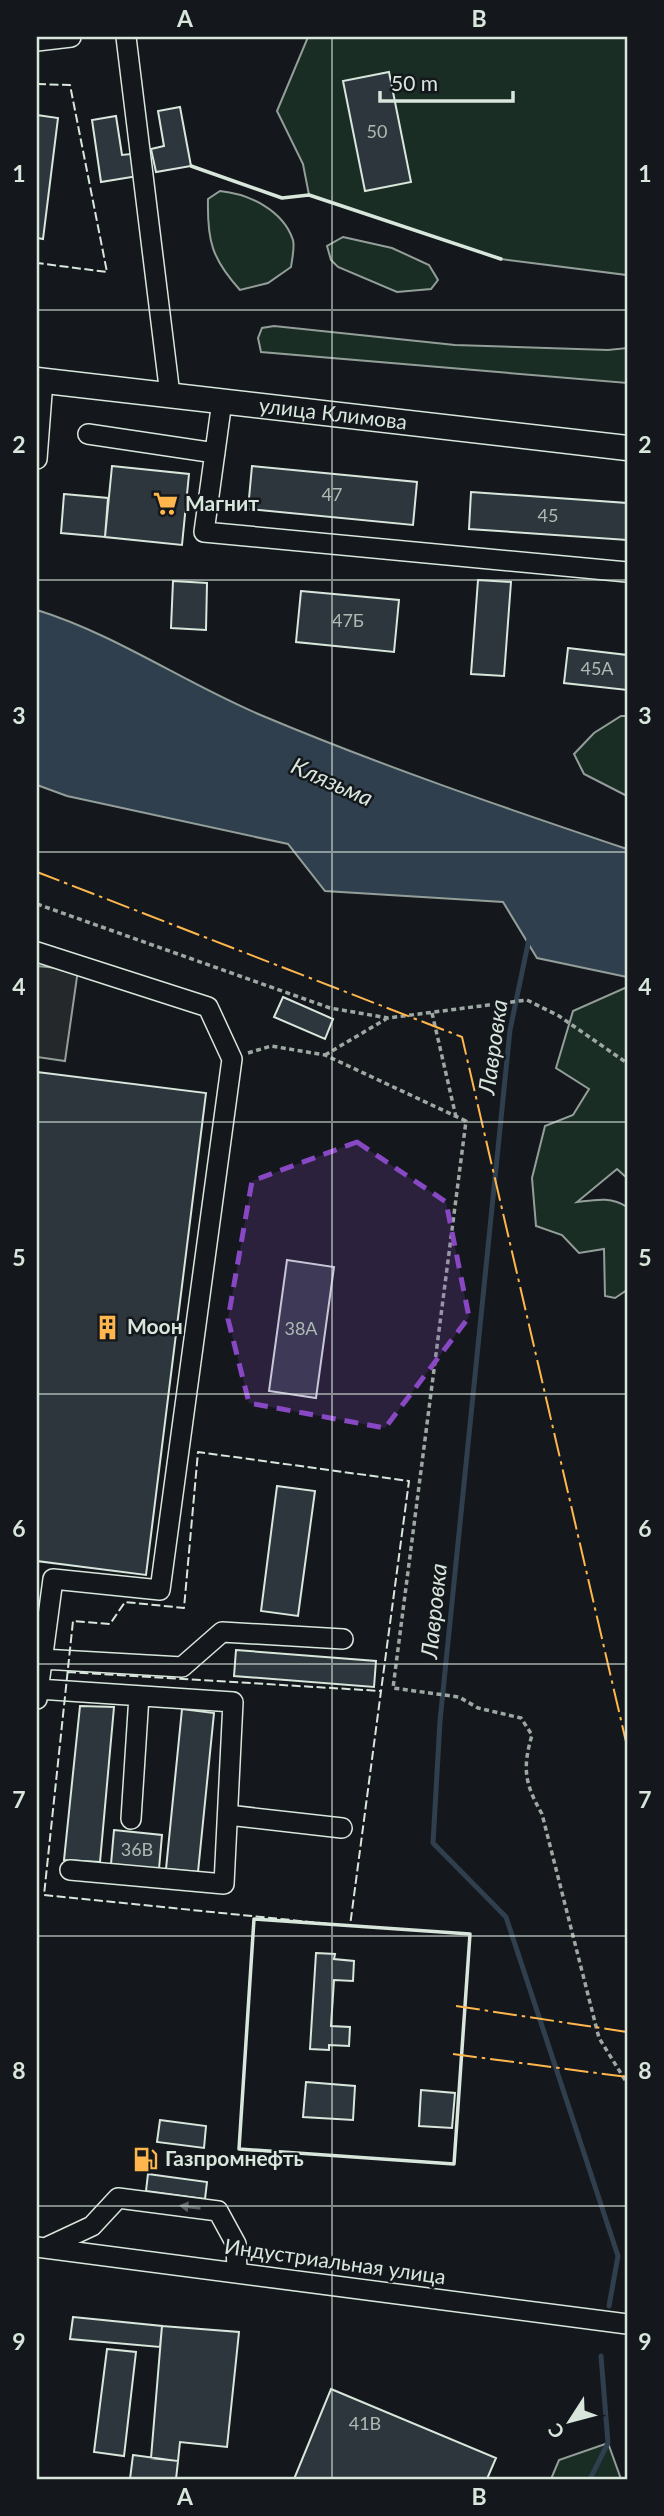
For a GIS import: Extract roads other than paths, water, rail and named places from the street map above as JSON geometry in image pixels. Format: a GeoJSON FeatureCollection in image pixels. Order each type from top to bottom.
{"type":"FeatureCollection","features":[{"type":"Feature","properties":{"kind":"main road","name":"улица Климова"},"geometry":{"type":"LineString","coordinates":[[40,380],[627,448]]}},
{"type":"Feature","properties":{"kind":"street"},"geometry":{"type":"LineString","coordinates":[[37,41],[71,37]]}},
{"type":"Feature","properties":{"kind":"street"},"geometry":{"type":"LineString","coordinates":[[126,37],[170,395]]}},
{"type":"Feature","properties":{"kind":"street"},"geometry":{"type":"LineString","coordinates":[[37,459],[40,380]]}},
{"type":"Feature","properties":{"kind":"street"},"geometry":{"type":"LineString","coordinates":[[222,401],[204,532],[627,572]]}},
{"type":"Feature","properties":{"kind":"street"},"geometry":{"type":"LineString","coordinates":[[88,433],[215,453]]}},
{"type":"Feature","properties":{"kind":"street"},"geometry":{"type":"LineString","coordinates":[[37,952],[208,1007],[232,1059],[160,1590],[45,1578],[42,1659],[37,1694],[139,1696],[233,1702],[225,1884],[70,1871]]}},
{"type":"Feature","properties":{"kind":"street"},"geometry":{"type":"LineString","coordinates":[[42,1659],[182,1667],[222,1632],[343,1639]]}},
{"type":"Feature","properties":{"kind":"street"},"geometry":{"type":"LineString","coordinates":[[131,1819],[139,1696]]}},
{"type":"Feature","properties":{"kind":"street"},"geometry":{"type":"LineString","coordinates":[[228,1815],[341,1828]]}},
{"type":"Feature","properties":{"kind":"street"},"geometry":{"type":"LineString","coordinates":[[41,2247],[92,2226],[118,2198],[218,2211],[236,2244],[237,2271]]}},
{"type":"Feature","properties":{"kind":"street","name":"Индустриальная улица"},"geometry":{"type":"LineString","coordinates":[[41,2247],[627,2324]]}},
{"type":"Feature","properties":{"kind":"water","name":"Клязьма"},"geometry":{"type":"Polygon","coordinates":[[[37,610],[67,620],[123,646],[263,716],[444,786],[627,849],[627,977],[537,958],[503,902],[325,891],[288,844],[67,796],[37,785],[37,610]]]}},
{"type":"Feature","properties":{"kind":"waterway","name":"Лавровка"},"geometry":{"type":"LineString","coordinates":[[529,939],[510,1030],[440,1721],[433,1843],[506,1917],[618,2256],[609,2306]]}},
{"type":"Feature","properties":{"kind":"waterway","name":"Лавровка"},"geometry":{"type":"LineString","coordinates":[[590,2479],[608,2443],[601,2356]]}},
{"type":"Feature","properties":{"kind":"place","name":"Магнит"},"geometry":{"type":"Point","coordinates":[165,504]}},
{"type":"Feature","properties":{"kind":"place","name":"Моон"},"geometry":{"type":"Point","coordinates":[107,1327]}},
{"type":"Feature","properties":{"kind":"place","name":"Газпромнефть"},"geometry":{"type":"Point","coordinates":[145,2159]}}]}
